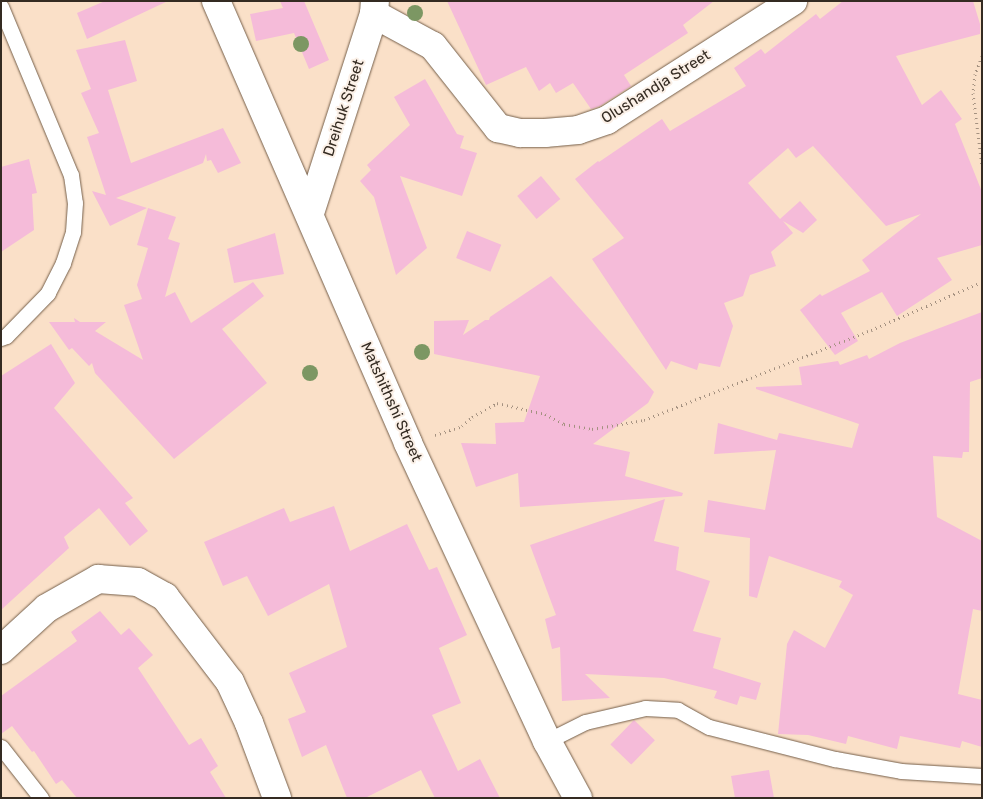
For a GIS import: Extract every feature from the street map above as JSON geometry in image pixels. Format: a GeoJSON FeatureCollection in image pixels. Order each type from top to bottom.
{"type":"FeatureCollection","features":[{"type":"Feature","properties":{"kind":"street","name":"Matshithshi Street"},"geometry":{"type":"LineString","coordinates":[[216,1],[310,213],[408,443],[547,741],[578,798]]}},
{"type":"Feature","properties":{"kind":"street","name":"Olushandja Street"},"geometry":{"type":"LineString","coordinates":[[374,8],[433,46],[498,128],[520,133],[544,133],[578,130],[608,120],[762,9],[793,1]]}},
{"type":"Feature","properties":{"kind":"street","name":"Dreihuk Street"},"geometry":{"type":"LineString","coordinates":[[310,213],[374,8]]}},
{"type":"Feature","properties":{"kind":"street"},"geometry":{"type":"LineString","coordinates":[[1,650],[47,608],[98,579],[138,582],[165,597],[230,682],[249,723],[277,798]]}},
{"type":"Feature","properties":{"kind":"lane"},"geometry":{"type":"LineString","coordinates":[[1,7],[71,175],[75,203],[73,232],[63,263],[48,293],[6,336],[1,338]]}},
{"type":"Feature","properties":{"kind":"lane"},"geometry":{"type":"LineString","coordinates":[[547,741],[585,722],[645,708],[678,710],[709,727],[835,759],[902,770],[982,776]]}},
{"type":"Feature","properties":{"kind":"lane"},"geometry":{"type":"LineString","coordinates":[[1,747],[41,798]]}},
{"type":"Feature","properties":{"kind":"path"},"geometry":{"type":"LineString","coordinates":[[982,56],[975,74],[973,93],[982,166]]}},
{"type":"Feature","properties":{"kind":"path"},"geometry":{"type":"LineString","coordinates":[[408,443],[462,426],[472,417],[497,403],[545,414],[564,424],[592,429],[644,420],[871,330],[982,282]]}},
{"type":"Feature","properties":{"kind":"building"},"geometry":{"type":"Polygon","coordinates":[[[105,1],[168,1],[87,39],[77,13],[105,1]]]}},
{"type":"Feature","properties":{"kind":"building"},"geometry":{"type":"Polygon","coordinates":[[[280,1],[304,1],[329,60],[309,69],[294,33],[256,41],[250,14],[283,8],[280,1]]]}},
{"type":"Feature","properties":{"kind":"building"},"geometry":{"type":"Polygon","coordinates":[[[447,1],[714,1],[683,25],[688,33],[624,75],[631,86],[600,106],[591,109],[573,83],[556,93],[550,83],[539,91],[526,67],[486,85],[447,1]]]}},
{"type":"Feature","properties":{"kind":"building"},"geometry":{"type":"Polygon","coordinates":[[[843,1],[973,1],[980,24],[980,34],[896,56],[922,105],[941,90],[962,119],[955,124],[982,192],[982,245],[937,258],[952,280],[897,316],[882,292],[841,313],[858,341],[835,355],[800,310],[820,294],[822,296],[870,271],[862,260],[921,214],[886,226],[813,146],[796,158],[788,148],[748,183],[780,219],[800,201],[817,220],[803,233],[783,221],[793,233],[771,252],[776,266],[750,275],[743,296],[724,303],[733,326],[720,367],[699,363],[697,370],[671,361],[666,370],[592,259],[624,238],[575,179],[598,161],[662,119],[670,131],[746,86],[734,68],[761,49],[765,54],[816,14],[820,19],[843,1]]]}},
{"type":"Feature","properties":{"kind":"building"},"geometry":{"type":"Polygon","coordinates":[[[125,40],[137,81],[108,90],[131,163],[223,128],[241,163],[218,173],[211,160],[207,161],[206,154],[203,163],[116,198],[147,208],[110,226],[92,191],[106,195],[87,137],[99,133],[81,93],[91,89],[76,50],[125,40]]]}},
{"type":"Feature","properties":{"kind":"building"},"geometry":{"type":"Polygon","coordinates":[[[425,79],[457,134],[464,136],[460,148],[477,153],[462,196],[400,176],[427,248],[396,275],[374,197],[360,181],[371,170],[367,165],[410,125],[394,97],[425,79]]]}},
{"type":"Feature","properties":{"kind":"building"},"geometry":{"type":"Polygon","coordinates":[[[29,159],[37,193],[32,194],[34,230],[1,252],[1,167],[29,159]]]}},
{"type":"Feature","properties":{"kind":"building"},"geometry":{"type":"Polygon","coordinates":[[[541,176],[560,199],[537,219],[517,196],[541,176]]]}},
{"type":"Feature","properties":{"kind":"building"},"geometry":{"type":"Polygon","coordinates":[[[148,208],[176,217],[168,239],[180,243],[165,297],[175,292],[191,323],[253,282],[264,296],[222,329],[267,383],[174,459],[95,373],[92,363],[89,366],[72,348],[69,350],[49,322],[75,322],[74,318],[80,322],[106,322],[95,331],[143,360],[124,305],[142,299],[137,285],[148,248],[137,245],[148,208]]]}},
{"type":"Feature","properties":{"kind":"building"},"geometry":{"type":"Polygon","coordinates":[[[467,231],[501,245],[490,272],[456,258],[467,231]]]}},
{"type":"Feature","properties":{"kind":"building"},"geometry":{"type":"Polygon","coordinates":[[[275,233],[284,274],[234,283],[227,249],[275,233]]]}},
{"type":"Feature","properties":{"kind":"building"},"geometry":{"type":"Polygon","coordinates":[[[551,276],[654,392],[648,403],[593,444],[630,452],[625,476],[683,493],[682,496],[520,507],[518,473],[476,487],[461,443],[496,444],[495,423],[524,422],[540,376],[434,354],[434,321],[469,320],[463,335],[485,320],[489,320],[490,317],[551,276]]]}},
{"type":"Feature","properties":{"kind":"building"},"geometry":{"type":"Polygon","coordinates":[[[982,312],[982,378],[970,382],[969,452],[963,452],[962,458],[933,456],[937,517],[982,541],[982,611],[973,609],[958,694],[982,700],[982,747],[962,741],[960,748],[900,736],[897,749],[848,736],[846,744],[808,735],[778,734],[787,644],[794,630],[825,648],[853,595],[839,587],[842,581],[769,556],[757,598],[749,596],[750,538],[704,532],[708,500],[765,510],[776,450],[714,454],[718,423],[777,440],[779,433],[852,448],[859,424],[756,389],[756,387],[802,385],[799,367],[838,361],[840,365],[867,355],[869,359],[900,343],[982,312]]]}},
{"type":"Feature","properties":{"kind":"building"},"geometry":{"type":"Polygon","coordinates":[[[51,344],[75,383],[54,408],[133,498],[125,503],[148,531],[130,546],[99,508],[64,537],[69,548],[1,610],[1,376],[51,344]]]}},
{"type":"Feature","properties":{"kind":"building"},"geometry":{"type":"Polygon","coordinates":[[[665,499],[654,541],[679,547],[676,570],[710,581],[693,631],[721,638],[713,668],[761,683],[756,700],[740,696],[737,705],[714,698],[717,691],[664,678],[585,674],[610,698],[562,701],[560,647],[552,649],[545,619],[556,615],[530,545],[665,499]]]}},
{"type":"Feature","properties":{"kind":"building"},"geometry":{"type":"Polygon","coordinates":[[[334,506],[350,551],[407,524],[429,570],[437,567],[467,635],[439,648],[461,703],[432,715],[458,771],[480,759],[500,798],[435,798],[421,770],[365,798],[347,798],[326,745],[302,757],[288,719],[306,712],[289,673],[347,647],[329,584],[268,616],[247,576],[223,586],[204,542],[284,508],[290,522],[334,506]]]}},
{"type":"Feature","properties":{"kind":"building"},"geometry":{"type":"Polygon","coordinates":[[[100,611],[121,635],[129,628],[153,655],[138,668],[189,745],[201,738],[218,766],[210,772],[226,798],[77,798],[62,780],[56,784],[34,751],[32,752],[12,726],[1,734],[1,696],[77,641],[71,632],[100,611]]]}},
{"type":"Feature","properties":{"kind":"building"},"geometry":{"type":"Polygon","coordinates":[[[634,720],[655,740],[631,765],[610,744],[634,720]]]}},
{"type":"Feature","properties":{"kind":"building"},"geometry":{"type":"Polygon","coordinates":[[[769,770],[774,798],[735,798],[731,776],[769,770]]]}}]}
